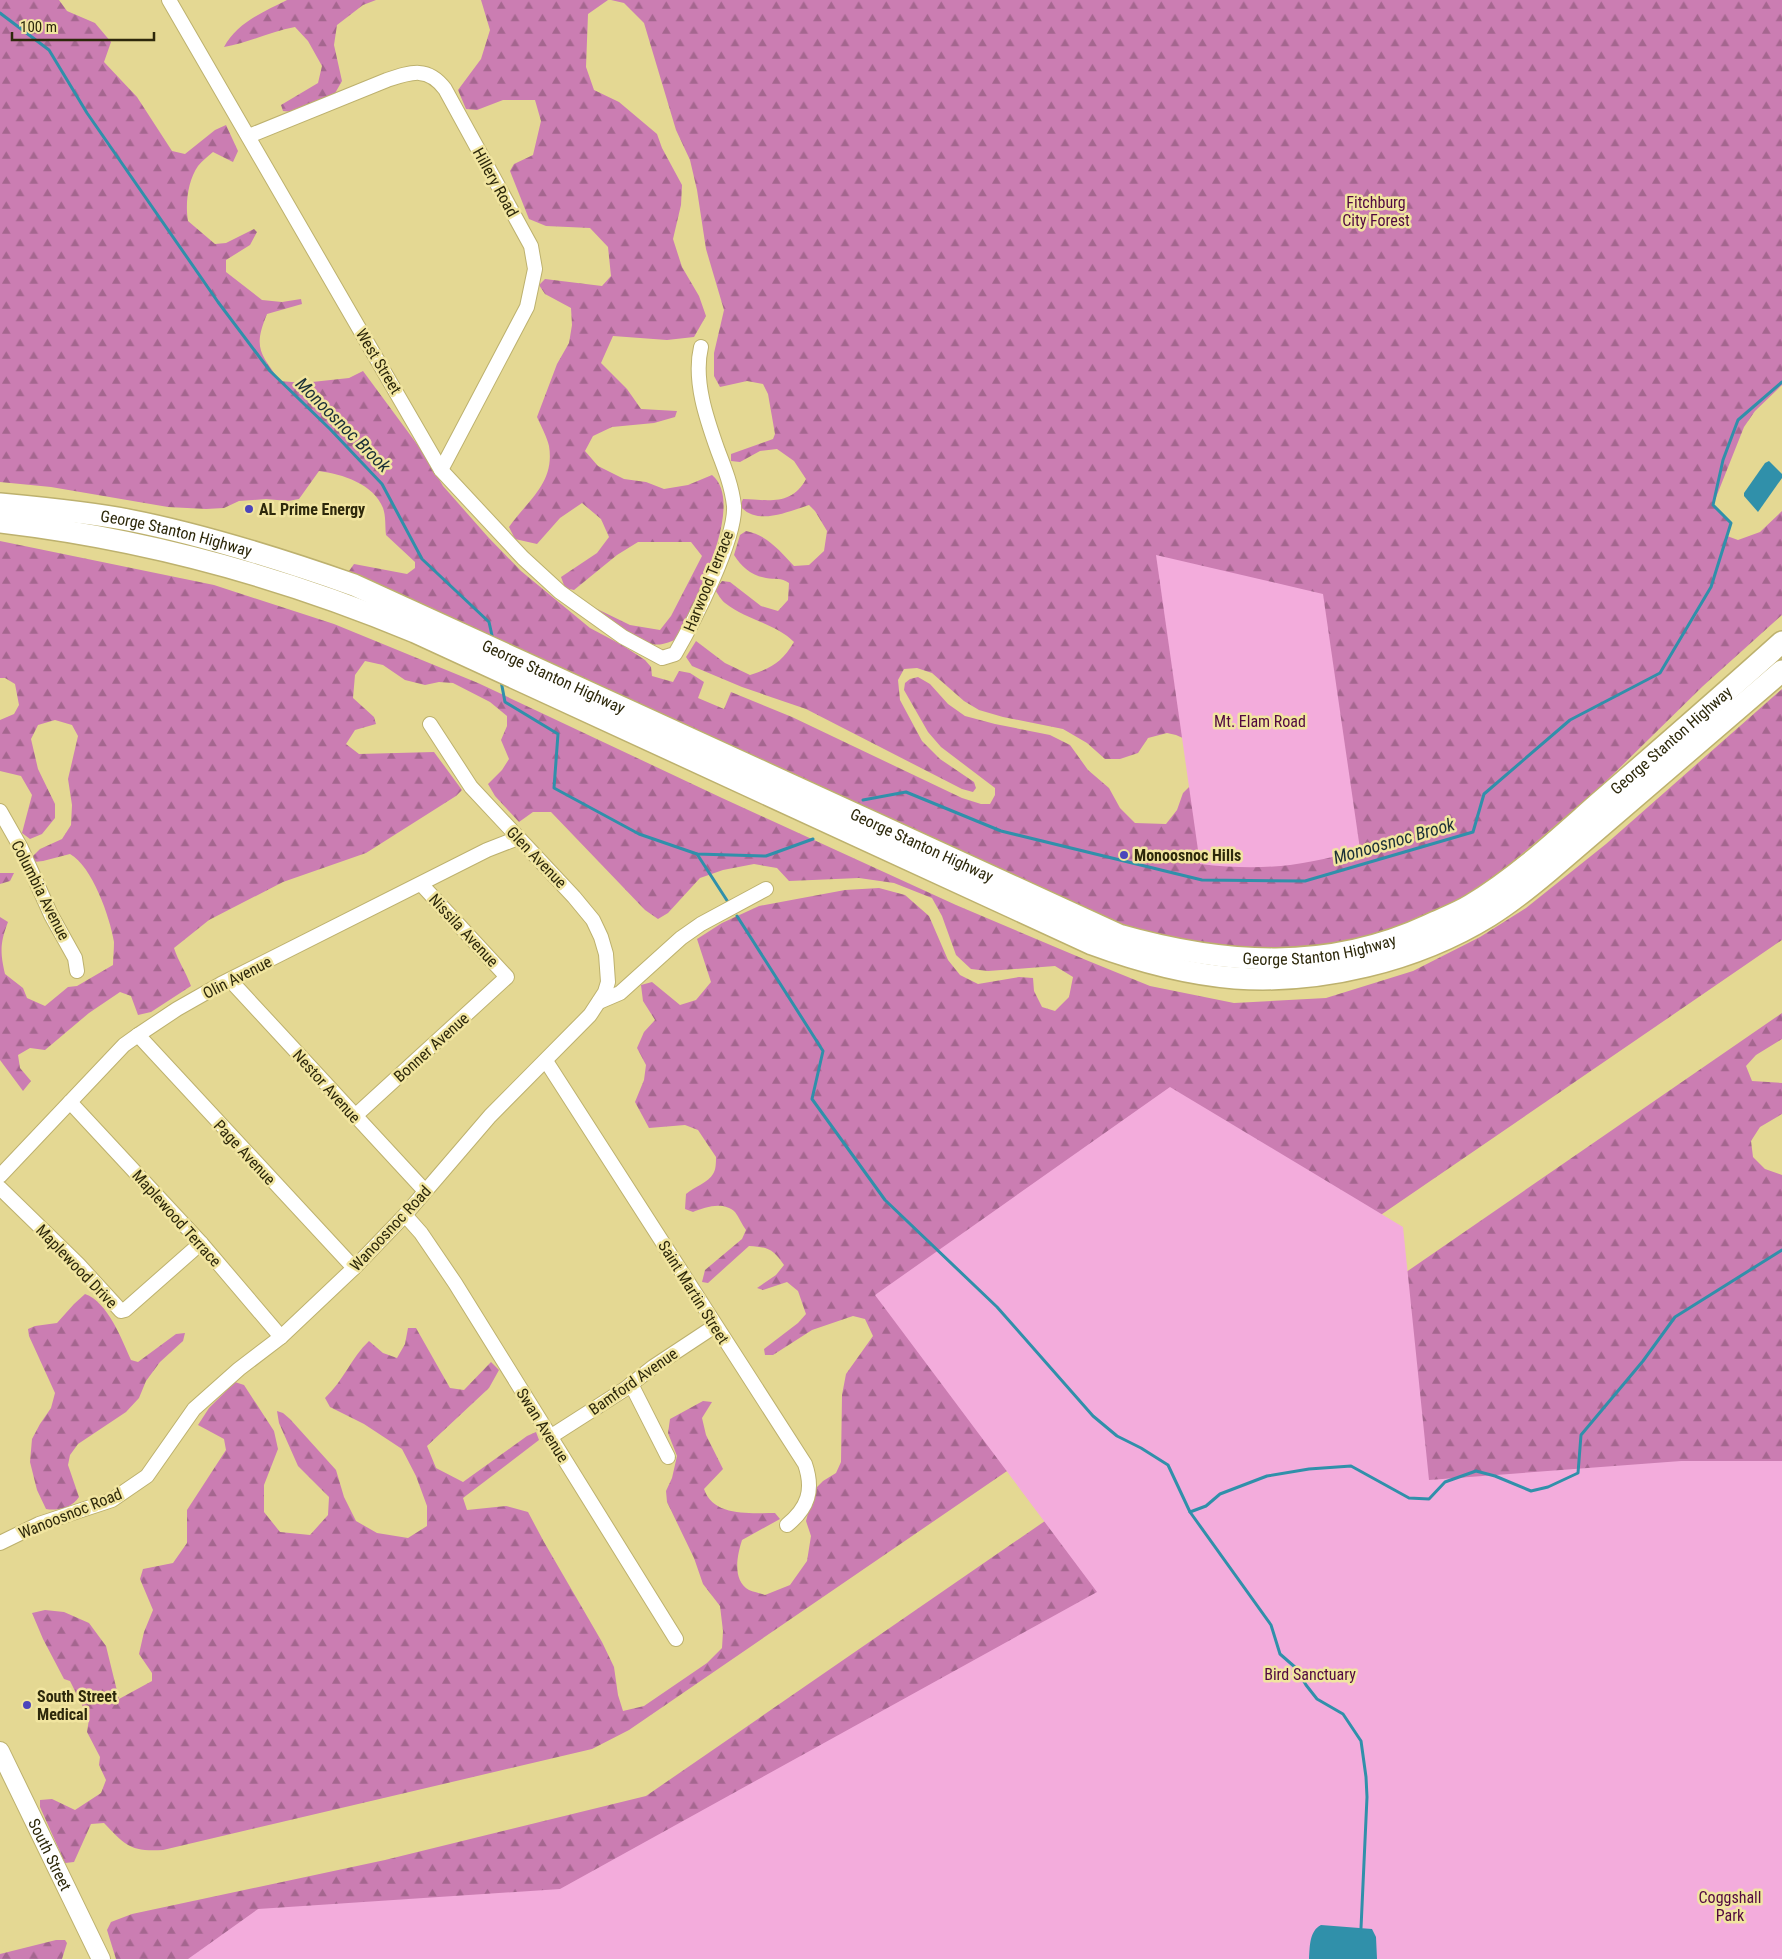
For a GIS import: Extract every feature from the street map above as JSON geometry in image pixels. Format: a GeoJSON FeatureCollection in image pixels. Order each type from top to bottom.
{"type":"FeatureCollection","features":[{"type":"Feature","properties":{"kind":"highway","name":"George Stanton Highway"},"geometry":{"type":"LineString","coordinates":[[0,504],[85,513],[174,530],[263,554],[354,585],[468,637],[517,679],[1092,944],[1133,959],[1169,968],[1224,976],[1257,978],[1320,973],[1390,960],[1443,940],[1490,916],[1549,871],[1782,671]]}},
{"type":"Feature","properties":{"kind":"highway","name":"George Stanton Highway"},"geometry":{"type":"LineString","coordinates":[[0,522],[90,535],[193,556],[238,568],[371,614],[491,658],[1119,935],[1146,943],[1227,958],[1262,960],[1308,958],[1364,948],[1413,932],[1470,906],[1502,884],[1541,852],[1702,714],[1782,642]]}},
{"type":"Feature","properties":{"kind":"main road","name":"South Street"},"geometry":{"type":"LineString","coordinates":[[0,1751],[101,1959]]}},
{"type":"Feature","properties":{"kind":"street","name":"West Street"},"geometry":{"type":"LineString","coordinates":[[169,0],[442,470],[523,558],[560,592],[622,637],[662,658]]}},
{"type":"Feature","properties":{"kind":"street","name":"Hillery Road"},"geometry":{"type":"LineString","coordinates":[[249,136],[403,75],[425,73],[438,80],[445,89],[531,246],[535,269],[527,308],[442,470]]}},
{"type":"Feature","properties":{"kind":"street","name":"Harwood Terrace"},"geometry":{"type":"LineString","coordinates":[[662,658],[676,654],[685,637],[720,560],[730,530],[734,510],[731,490],[703,398],[698,367],[700,347]]}},
{"type":"Feature","properties":{"kind":"street","name":"Glen Avenue"},"geometry":{"type":"LineString","coordinates":[[430,724],[471,787],[579,902],[596,925],[605,949],[608,966],[607,987],[599,1002]]}},
{"type":"Feature","properties":{"kind":"street","name":"Columbia Avenue"},"geometry":{"type":"LineString","coordinates":[[0,811],[21,848],[52,914],[76,958],[77,971]]}},
{"type":"Feature","properties":{"kind":"street","name":"Olin Avenue"},"geometry":{"type":"LineString","coordinates":[[0,1176],[124,1045],[177,1009],[230,980],[487,850],[518,838]]}},
{"type":"Feature","properties":{"kind":"street","name":"Nissila Avenue"},"geometry":{"type":"LineString","coordinates":[[421,884],[507,977]]}},
{"type":"Feature","properties":{"kind":"street","name":"Wanoosnoc Road"},"geometry":{"type":"LineString","coordinates":[[0,1543],[39,1524],[112,1500],[147,1476],[194,1409],[239,1369],[281,1337],[354,1268],[405,1215],[490,1116],[590,1015],[599,1002],[620,993],[681,938],[701,924],[766,889]]}},
{"type":"Feature","properties":{"kind":"street","name":"Bonner Avenue"},"geometry":{"type":"LineString","coordinates":[[355,1116],[507,977]]}},
{"type":"Feature","properties":{"kind":"street","name":"Nestor Avenue"},"geometry":{"type":"LineString","coordinates":[[230,980],[425,1192]]}},
{"type":"Feature","properties":{"kind":"street","name":"Page Avenue"},"geometry":{"type":"LineString","coordinates":[[138,1035],[354,1268]]}},
{"type":"Feature","properties":{"kind":"street","name":"Saint Martin Street"},"geometry":{"type":"LineString","coordinates":[[546,1060],[714,1326],[804,1464],[809,1476],[810,1489],[807,1500],[801,1512],[787,1525]]}},
{"type":"Feature","properties":{"kind":"street","name":"Maplewood Terrace"},"geometry":{"type":"LineString","coordinates":[[70,1102],[201,1243],[281,1337]]}},
{"type":"Feature","properties":{"kind":"street","name":"Maplewood Drive"},"geometry":{"type":"LineString","coordinates":[[0,1188],[78,1264],[121,1311],[125,1310],[201,1243]]}},
{"type":"Feature","properties":{"kind":"street","name":"Swan Avenue"},"geometry":{"type":"LineString","coordinates":[[405,1215],[422,1233],[455,1283],[676,1639]]}},
{"type":"Feature","properties":{"kind":"street","name":"Bamford Avenue"},"geometry":{"type":"LineString","coordinates":[[550,1437],[631,1384],[714,1326]]}},
{"type":"Feature","properties":{"kind":"street"},"geometry":{"type":"LineString","coordinates":[[631,1384],[668,1457]]}},
{"type":"Feature","properties":{"kind":"green space","name":"Fitchburg City Forest"},"geometry":{"type":"Polygon","coordinates":[[[0,0],[59,0],[67,11],[95,23],[111,42],[104,62],[137,97],[172,151],[185,154],[215,130],[226,125],[238,151],[233,162],[213,152],[198,166],[188,192],[188,221],[215,244],[226,243],[254,229],[257,232],[250,245],[226,260],[226,272],[262,300],[282,302],[301,299],[302,304],[267,314],[260,335],[263,356],[280,381],[303,383],[349,378],[363,371],[425,455],[443,486],[488,537],[521,571],[590,628],[645,660],[651,667],[652,676],[673,682],[679,671],[690,673],[704,682],[698,698],[724,709],[731,692],[792,717],[962,798],[981,804],[990,804],[995,795],[995,788],[941,747],[928,732],[904,690],[905,683],[910,679],[918,677],[930,684],[948,704],[965,716],[1050,735],[1070,745],[1088,770],[1109,788],[1120,808],[1135,823],[1166,824],[1177,810],[1183,793],[1194,782],[1194,743],[1176,735],[1167,733],[1148,738],[1138,753],[1120,759],[1105,759],[1087,743],[1063,729],[1003,717],[979,710],[964,701],[932,673],[917,668],[904,669],[898,680],[900,700],[922,741],[940,759],[974,782],[976,788],[973,792],[962,789],[806,709],[742,687],[692,666],[686,657],[696,641],[725,663],[750,675],[776,663],[785,655],[794,642],[778,630],[733,609],[724,602],[715,590],[722,581],[730,582],[761,606],[778,611],[788,600],[789,583],[783,580],[755,575],[743,567],[734,555],[740,535],[746,531],[767,540],[794,566],[809,565],[824,551],[827,531],[815,511],[809,505],[773,516],[755,515],[747,512],[740,506],[743,499],[779,500],[787,497],[794,494],[806,479],[794,461],[777,449],[760,451],[740,462],[731,461],[731,454],[773,439],[775,434],[768,394],[763,384],[747,381],[720,387],[714,376],[714,353],[724,310],[706,249],[697,190],[690,160],[676,130],[644,23],[624,3],[611,0],[1782,0],[1782,385],[1755,411],[1744,427],[1713,505],[1731,523],[1727,536],[1738,540],[1760,532],[1782,511],[1782,615],[1703,686],[1596,791],[1503,870],[1462,900],[1405,925],[1337,944],[1279,949],[1217,949],[1163,939],[1080,911],[356,577],[349,571],[354,564],[407,574],[415,568],[415,562],[386,535],[384,511],[379,500],[365,487],[347,478],[319,471],[299,499],[288,501],[266,499],[239,501],[224,508],[206,509],[168,507],[51,487],[0,482],[0,0]]]}},
{"type":"Feature","properties":{"kind":"green space"},"geometry":{"type":"Polygon","coordinates":[[[287,0],[376,0],[363,5],[337,25],[334,45],[342,81],[334,95],[293,112],[283,111],[281,105],[318,83],[322,66],[308,41],[295,27],[224,47],[236,31],[251,19],[287,0]]]}},
{"type":"Feature","properties":{"kind":"green space"},"geometry":{"type":"Polygon","coordinates":[[[481,0],[608,0],[588,14],[586,67],[594,90],[619,102],[657,134],[662,148],[682,185],[681,205],[673,239],[682,267],[699,296],[706,316],[694,337],[667,340],[613,336],[601,363],[627,389],[641,409],[677,411],[675,417],[654,423],[612,427],[593,436],[585,451],[598,466],[624,479],[646,482],[664,489],[688,485],[712,475],[721,489],[724,508],[721,530],[714,554],[705,579],[678,638],[666,643],[652,644],[644,642],[620,630],[590,611],[591,606],[630,625],[660,630],[671,616],[702,556],[691,542],[638,542],[617,555],[574,590],[565,588],[561,577],[597,553],[609,537],[601,519],[582,503],[560,518],[537,544],[515,539],[509,527],[538,490],[548,470],[550,459],[549,446],[537,417],[557,364],[569,343],[572,325],[571,308],[545,294],[539,285],[545,279],[602,286],[611,276],[608,247],[590,228],[546,226],[529,219],[510,171],[514,164],[533,155],[541,121],[535,100],[503,100],[477,110],[466,109],[458,90],[481,59],[490,30],[481,0]]]}},
{"type":"Feature","properties":{"kind":"green space"},"geometry":{"type":"Polygon","coordinates":[[[0,541],[214,585],[334,624],[478,683],[722,798],[956,905],[1086,960],[1150,986],[1234,1003],[1326,998],[1413,971],[1480,937],[1526,908],[1606,844],[1782,689],[1782,940],[629,1730],[592,1749],[163,1850],[135,1848],[123,1842],[104,1823],[91,1824],[74,1862],[65,1863],[40,1807],[40,1800],[52,1799],[75,1810],[101,1793],[106,1780],[99,1765],[100,1757],[87,1732],[89,1719],[70,1681],[64,1679],[32,1613],[45,1610],[64,1612],[89,1623],[106,1646],[119,1699],[152,1681],[152,1673],[139,1654],[144,1632],[153,1610],[140,1579],[143,1569],[173,1563],[187,1543],[187,1510],[226,1450],[224,1439],[198,1425],[209,1408],[235,1382],[244,1385],[274,1431],[278,1449],[264,1485],[264,1512],[280,1532],[310,1535],[328,1515],[329,1497],[298,1466],[279,1423],[277,1411],[290,1419],[336,1470],[344,1497],[356,1521],[377,1533],[408,1538],[427,1526],[427,1506],[416,1476],[402,1449],[364,1424],[330,1407],[325,1398],[369,1341],[383,1353],[397,1358],[405,1344],[408,1328],[416,1328],[450,1388],[464,1390],[491,1362],[499,1370],[489,1388],[427,1446],[436,1468],[463,1482],[527,1436],[536,1432],[539,1440],[463,1498],[467,1510],[506,1506],[528,1512],[602,1642],[614,1667],[618,1695],[623,1711],[644,1706],[707,1663],[722,1648],[723,1631],[720,1606],[703,1584],[694,1558],[667,1502],[666,1491],[672,1478],[677,1456],[668,1433],[670,1419],[703,1401],[712,1402],[702,1418],[706,1435],[723,1469],[704,1489],[709,1498],[716,1505],[734,1512],[775,1513],[780,1519],[742,1540],[737,1567],[740,1580],[744,1586],[749,1590],[765,1595],[790,1585],[807,1561],[811,1536],[806,1521],[814,1490],[823,1481],[836,1473],[841,1462],[842,1395],[846,1374],[873,1336],[865,1319],[853,1316],[812,1330],[773,1355],[765,1355],[764,1349],[798,1323],[806,1314],[798,1291],[787,1282],[763,1290],[757,1288],[776,1275],[784,1265],[777,1255],[766,1248],[749,1246],[708,1283],[702,1282],[705,1270],[742,1239],[746,1230],[735,1212],[725,1207],[709,1207],[693,1212],[685,1209],[686,1194],[711,1177],[716,1166],[716,1157],[698,1130],[685,1125],[649,1128],[635,1102],[644,1080],[646,1065],[637,1048],[644,1032],[655,1020],[643,1001],[641,985],[652,982],[680,1005],[696,1000],[711,982],[697,939],[722,923],[759,906],[845,890],[879,888],[905,895],[929,916],[948,960],[960,975],[978,984],[1019,977],[1033,978],[1034,991],[1042,1007],[1055,1011],[1069,997],[1073,977],[1055,966],[988,971],[971,969],[956,955],[942,916],[932,898],[894,883],[859,878],[789,881],[777,868],[754,864],[723,870],[700,878],[668,913],[658,919],[645,910],[551,812],[533,812],[519,822],[495,796],[488,784],[502,770],[509,759],[501,740],[507,726],[507,716],[490,702],[453,683],[439,682],[425,685],[405,680],[383,665],[365,661],[355,675],[353,698],[374,717],[376,724],[355,730],[346,744],[359,754],[434,752],[462,790],[456,796],[366,853],[283,882],[209,920],[174,948],[191,986],[151,1012],[138,1015],[131,996],[120,992],[89,1013],[45,1050],[30,1048],[18,1055],[20,1068],[31,1081],[23,1091],[0,1060],[0,917],[8,922],[3,936],[2,948],[5,974],[23,988],[27,998],[45,1006],[68,987],[77,986],[113,965],[114,942],[109,919],[99,893],[86,869],[78,860],[70,854],[34,862],[32,857],[40,849],[62,839],[71,825],[72,805],[68,779],[78,736],[72,725],[55,720],[38,725],[31,739],[38,769],[55,804],[55,818],[42,834],[30,839],[22,833],[32,795],[21,776],[0,771],[0,720],[14,714],[19,705],[15,684],[5,678],[0,678],[0,541]]]}},
{"type":"Feature","properties":{"kind":"green space","name":"Mt. Elam Road"},"geometry":{"type":"Polygon","coordinates":[[[1156,555],[1323,594],[1360,849],[1319,860],[1281,866],[1242,867],[1200,864],[1156,555]]]}},
{"type":"Feature","properties":{"kind":"green space"},"geometry":{"type":"Polygon","coordinates":[[[0,873],[14,873],[10,881],[0,884],[0,873]]]}},
{"type":"Feature","properties":{"kind":"green space","name":"Coggshall Park"},"geometry":{"type":"Polygon","coordinates":[[[1782,1013],[1782,1039],[1756,1055],[1746,1066],[1752,1081],[1782,1083],[1782,1114],[1760,1127],[1751,1141],[1753,1157],[1765,1169],[1782,1175],[1782,1959],[116,1959],[107,1930],[111,1922],[132,1914],[385,1860],[646,1796],[1782,1013]]]}},
{"type":"Feature","properties":{"kind":"green space","name":"Bird Sanctuary"},"geometry":{"type":"Polygon","coordinates":[[[1170,1087],[1403,1227],[1429,1480],[1681,1461],[1782,1461],[1782,1959],[188,1959],[258,1909],[560,1889],[1097,1592],[875,1295],[1170,1087]]]}},
{"type":"Feature","properties":{"kind":"green space"},"geometry":{"type":"Polygon","coordinates":[[[85,1294],[93,1298],[107,1313],[119,1332],[131,1360],[138,1362],[176,1334],[185,1333],[183,1341],[160,1362],[146,1381],[139,1398],[126,1412],[78,1444],[70,1455],[68,1465],[79,1497],[76,1501],[64,1508],[46,1509],[37,1490],[30,1462],[32,1439],[51,1408],[55,1393],[29,1336],[28,1329],[35,1326],[57,1323],[85,1294]]]}},
{"type":"Feature","properties":{"kind":"green space"},"geometry":{"type":"Polygon","coordinates":[[[56,1940],[65,1940],[67,1943],[62,1959],[0,1959],[0,1954],[56,1940]]]}},
{"type":"Feature","properties":{"kind":"water"},"geometry":{"type":"Polygon","coordinates":[[[1769,461],[1782,474],[1782,478],[1758,512],[1744,496],[1744,493],[1765,463],[1769,461]]]}},
{"type":"Feature","properties":{"kind":"water"},"geometry":{"type":"Polygon","coordinates":[[[1321,1925],[1372,1929],[1376,1937],[1377,1959],[1309,1959],[1312,1935],[1321,1925]]]}},
{"type":"Feature","properties":{"kind":"waterway","name":"Monoosnoc Brook"},"geometry":{"type":"LineString","coordinates":[[0,13],[49,50],[87,113],[218,302],[270,371],[330,429],[382,484],[422,559],[489,622],[493,640]]}},
{"type":"Feature","properties":{"kind":"waterway","name":"Monoosnoc Brook"},"geometry":{"type":"LineString","coordinates":[[863,800],[906,792],[1001,831],[1202,880],[1305,881],[1473,832],[1484,794],[1570,720],[1660,673],[1711,587],[1731,523],[1713,505],[1723,460],[1738,420],[1782,382]]}},
{"type":"Feature","properties":{"kind":"waterway","name":"Monoosnoc Brook"},"geometry":{"type":"LineString","coordinates":[[501,681],[505,702],[558,734],[554,788],[639,834],[697,854],[766,856],[813,839]]}},
{"type":"Feature","properties":{"kind":"waterway"},"geometry":{"type":"LineString","coordinates":[[697,854],[728,902]]}},
{"type":"Feature","properties":{"kind":"waterway"},"geometry":{"type":"LineString","coordinates":[[737,916],[823,1051],[812,1099],[885,1200],[997,1307],[1093,1416],[1117,1436],[1168,1465],[1190,1512],[1271,1625],[1280,1654],[1296,1668],[1317,1699],[1343,1714],[1361,1741],[1367,1797],[1361,1928]]}},
{"type":"Feature","properties":{"kind":"waterway"},"geometry":{"type":"LineString","coordinates":[[1190,1512],[1206,1506],[1220,1494],[1267,1476],[1309,1469],[1351,1466],[1409,1498],[1429,1499],[1445,1482],[1476,1471],[1495,1476],[1531,1491],[1548,1487],[1578,1473],[1581,1435],[1643,1361],[1675,1317],[1782,1250]]}},
{"type":"Feature","properties":{"kind":"place","name":"AL Prime Energy"},"geometry":{"type":"Point","coordinates":[249,509]}},
{"type":"Feature","properties":{"kind":"place","name":"Monoosnoc Hills"},"geometry":{"type":"Point","coordinates":[1124,855]}},
{"type":"Feature","properties":{"kind":"place","name":"South Street Medical"},"geometry":{"type":"Point","coordinates":[27,1705]}}]}
